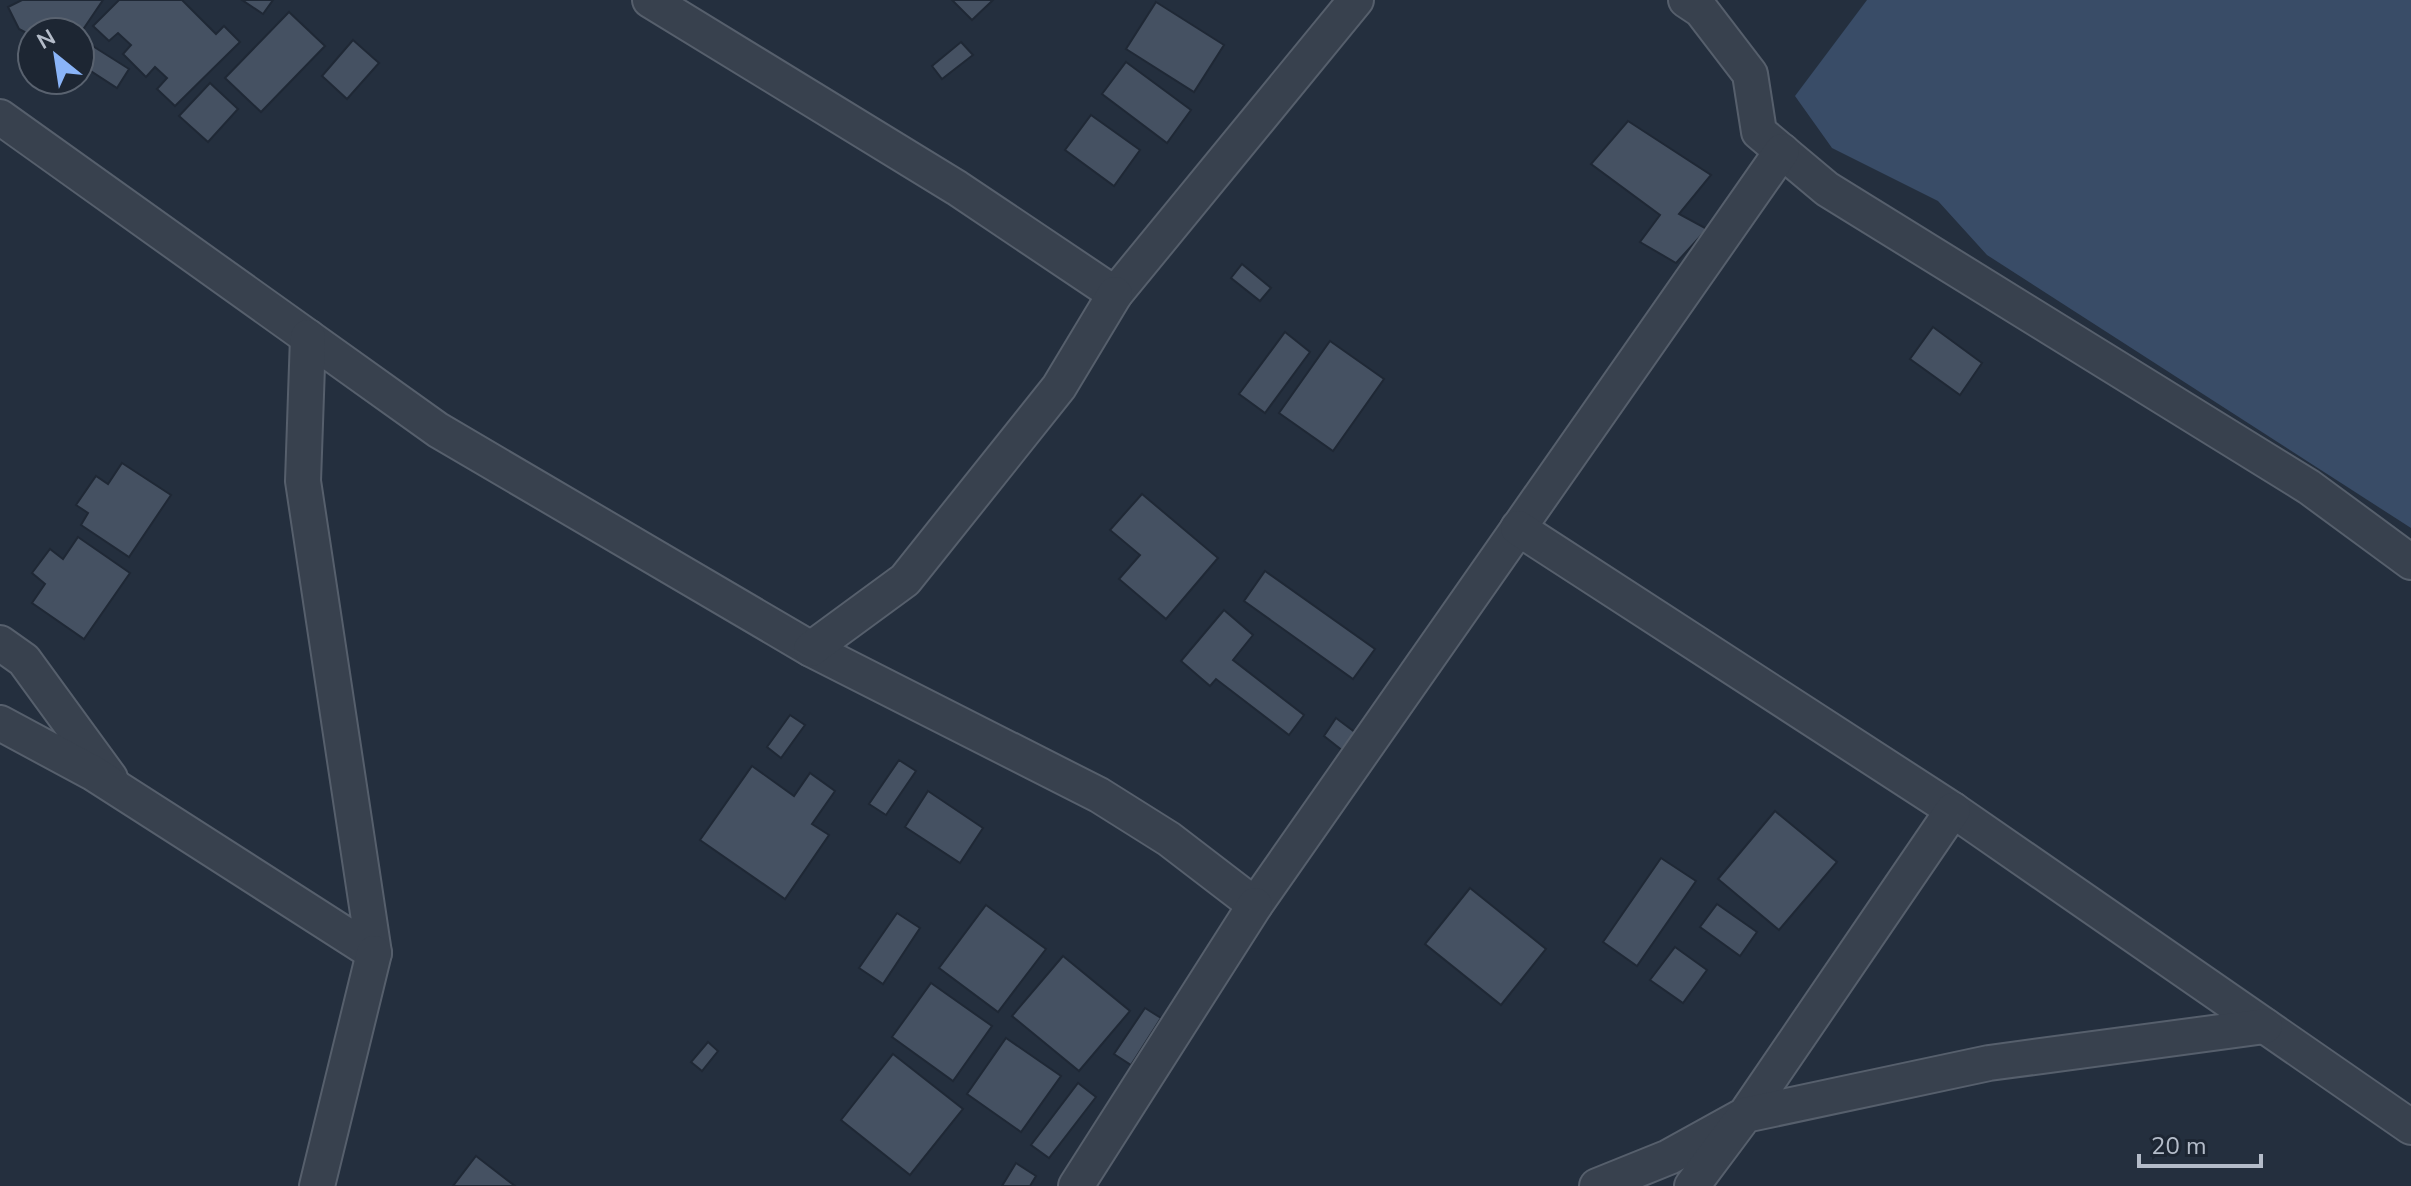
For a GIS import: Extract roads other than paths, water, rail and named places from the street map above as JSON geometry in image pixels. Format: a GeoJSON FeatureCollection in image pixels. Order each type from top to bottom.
{"type":"FeatureCollection","features":[{"type":"Feature","properties":{"kind":"street"},"geometry":{"type":"LineString","coordinates":[[650,0],[957,188],[1115,294]]}},
{"type":"Feature","properties":{"kind":"street"},"geometry":{"type":"LineString","coordinates":[[811,649],[905,580],[1059,387],[1115,294],[1356,0]]}},
{"type":"Feature","properties":{"kind":"street"},"geometry":{"type":"LineString","coordinates":[[1686,0],[1701,10],[1750,74],[1759,132],[1827,189],[2309,487],[2411,562]]}},
{"type":"Feature","properties":{"kind":"street"},"geometry":{"type":"LineString","coordinates":[[0,117],[438,430],[811,649],[1099,795],[1169,839],[1255,905]]}},
{"type":"Feature","properties":{"kind":"street"},"geometry":{"type":"LineString","coordinates":[[1076,1186],[1255,905],[1782,151]]}},
{"type":"Feature","properties":{"kind":"street"},"geometry":{"type":"LineString","coordinates":[[308,337],[303,481],[374,953],[317,1186]]}},
{"type":"Feature","properties":{"kind":"street"},"geometry":{"type":"LineString","coordinates":[[1518,528],[1953,810],[2411,1127]]}},
{"type":"Feature","properties":{"kind":"street"},"geometry":{"type":"LineString","coordinates":[[0,643],[24,660],[119,790]]}},
{"type":"Feature","properties":{"kind":"street"},"geometry":{"type":"LineString","coordinates":[[0,723],[119,790],[374,953]]}},
{"type":"Feature","properties":{"kind":"street"},"geometry":{"type":"LineString","coordinates":[[1692,1186],[1745,1115],[1953,810]]}},
{"type":"Feature","properties":{"kind":"street"},"geometry":{"type":"LineString","coordinates":[[1597,1186],[1669,1157],[1745,1115],[1989,1063],[2265,1026]]}},
{"type":"Feature","properties":{"kind":"water"},"geometry":{"type":"Polygon","coordinates":[[[1867,0],[2411,0],[2411,528],[1987,255],[1938,201],[1832,148],[1795,96],[1867,0]]]}}]}
